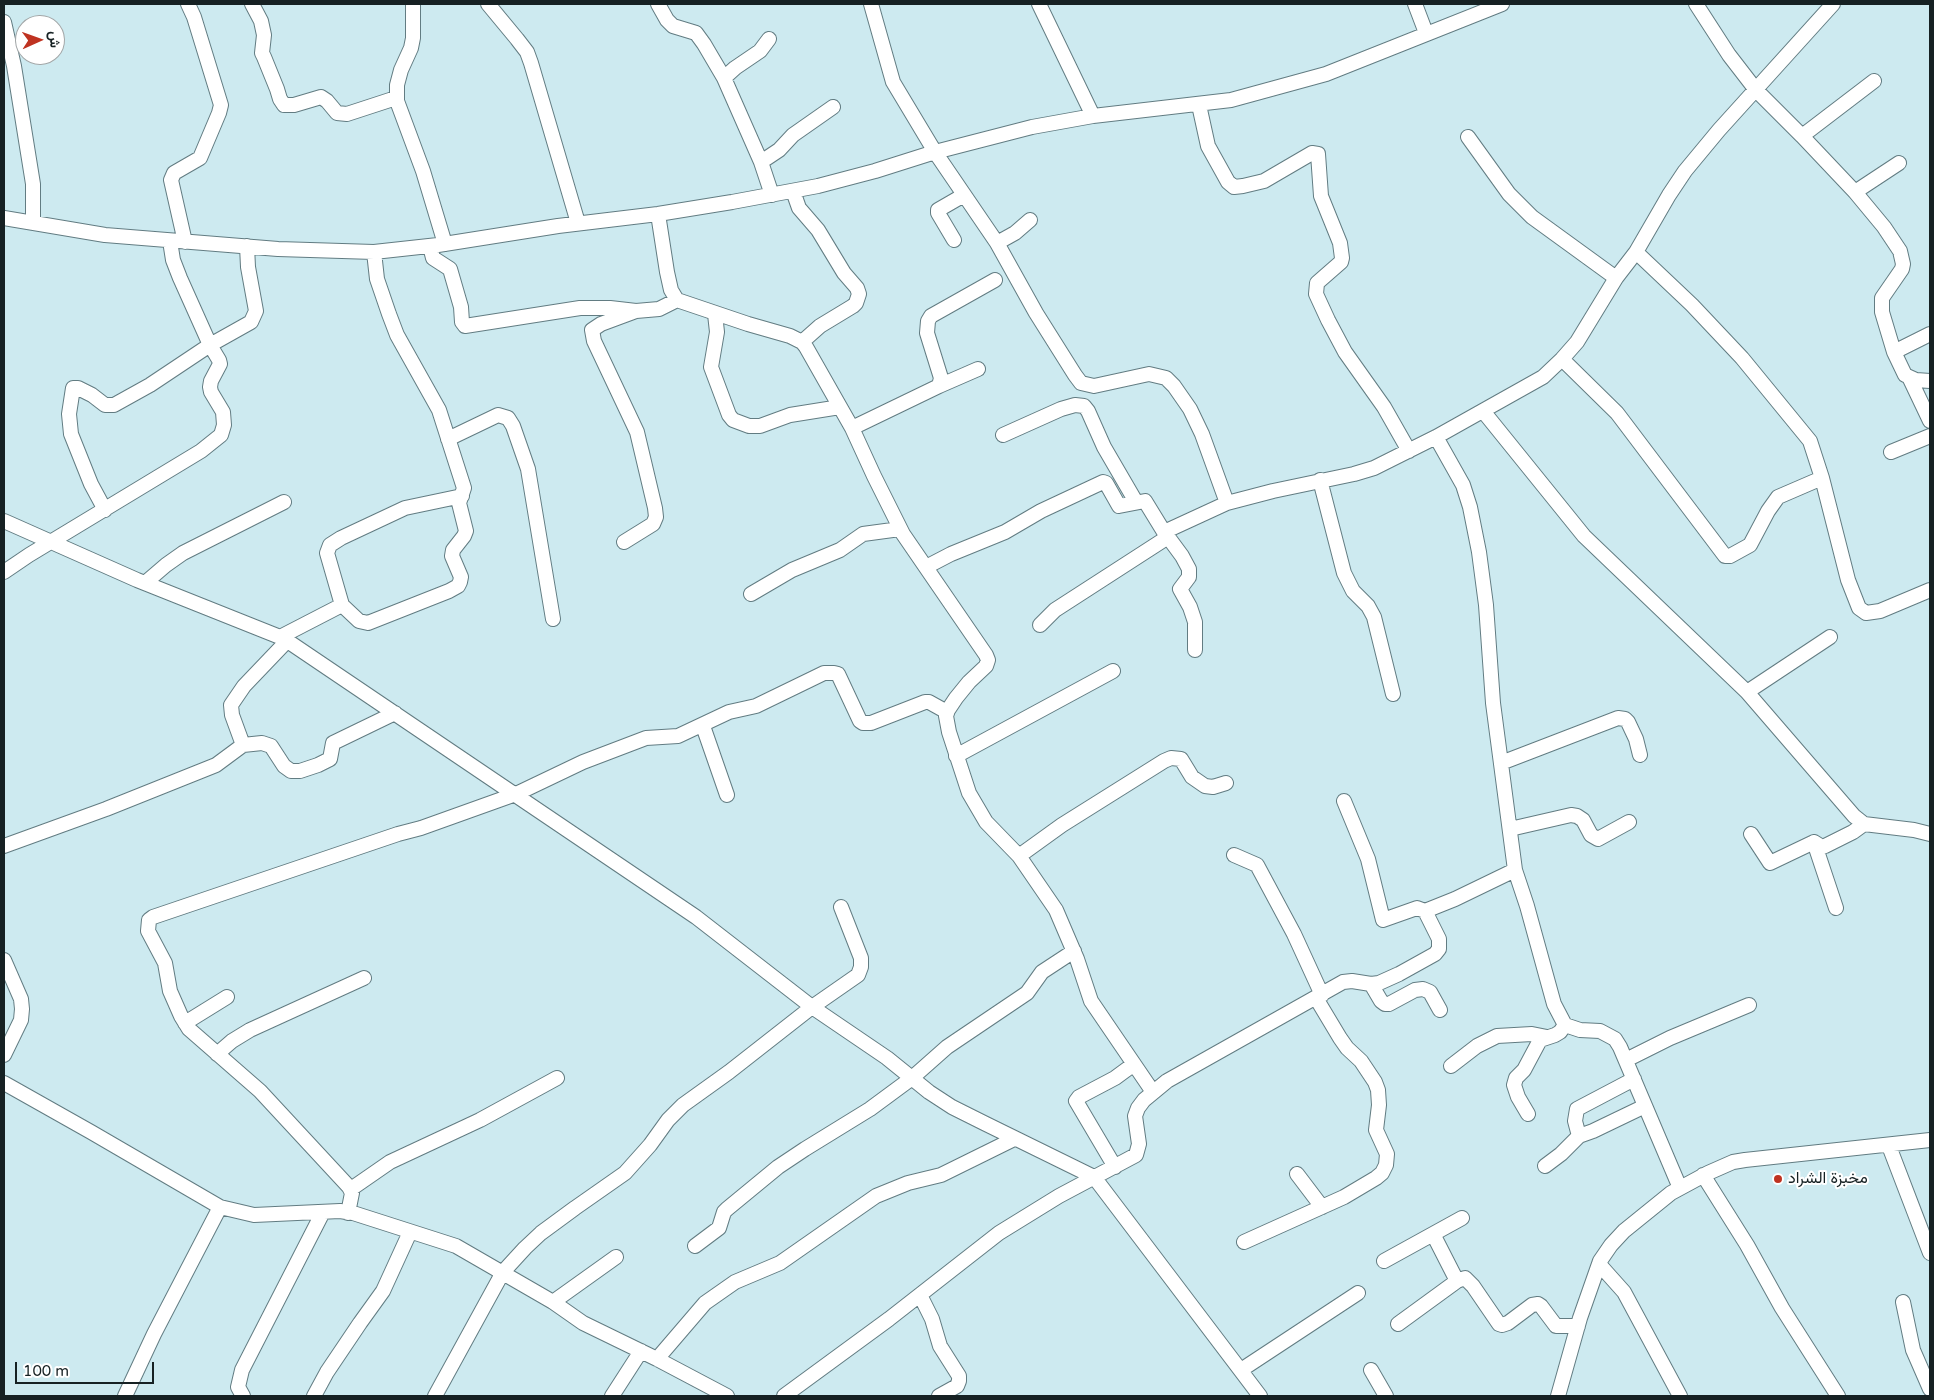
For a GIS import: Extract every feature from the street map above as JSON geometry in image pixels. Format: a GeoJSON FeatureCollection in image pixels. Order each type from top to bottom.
{"type":"FeatureCollection","features":[{"type":"Feature","properties":{"kind":"street"},"geometry":{"type":"LineString","coordinates":[[185,242],[171,180],[174,172],[200,158],[221,105],[194,17],[188,4]]}},
{"type":"Feature","properties":{"kind":"street"},"geometry":{"type":"LineString","coordinates":[[252,4],[263,28],[264,57],[284,105],[294,105],[321,97],[328,101],[337,113],[347,114],[381,101],[396,98]]}},
{"type":"Feature","properties":{"kind":"street"},"geometry":{"type":"LineString","coordinates":[[413,4],[413,38],[410,53],[401,70],[396,98],[423,171],[445,244]]}},
{"type":"Feature","properties":{"kind":"street"},"geometry":{"type":"LineString","coordinates":[[488,4],[527,52],[532,63],[578,224]]}},
{"type":"Feature","properties":{"kind":"street"},"geometry":{"type":"LineString","coordinates":[[658,4],[672,26],[696,33],[704,44],[724,78],[761,162],[772,194]]}},
{"type":"Feature","properties":{"kind":"street"},"geometry":{"type":"LineString","coordinates":[[871,4],[892,82],[935,152],[996,244],[1036,314],[1075,375],[1082,383],[1094,386],[1149,374],[1166,378],[1190,409],[1202,434],[1227,503]]}},
{"type":"Feature","properties":{"kind":"street"},"geometry":{"type":"LineString","coordinates":[[1039,4],[1093,116]]}},
{"type":"Feature","properties":{"kind":"street"},"geometry":{"type":"LineString","coordinates":[[1415,4],[1426,33]]}},
{"type":"Feature","properties":{"kind":"street"},"geometry":{"type":"LineString","coordinates":[[4,218],[105,235],[170,241],[335,252],[374,252],[658,214],[793,191],[875,171],[935,152],[1018,130],[1093,116],[1231,100],[1326,74],[1502,4]]}},
{"type":"Feature","properties":{"kind":"street"},"geometry":{"type":"LineString","coordinates":[[1696,4],[1729,55],[1756,90],[1854,192],[1884,227],[1902,257],[1902,269],[1886,292],[1881,304],[1885,326],[1894,352],[1902,368],[1910,378],[1930,421]]}},
{"type":"Feature","properties":{"kind":"street"},"geometry":{"type":"LineString","coordinates":[[1040,625],[1055,610],[1166,534],[1227,503],[1374,468],[1436,437],[1543,377],[1562,360],[1577,342],[1616,278],[1636,252],[1669,194],[1685,171],[1832,4]]}},
{"type":"Feature","properties":{"kind":"street"},"geometry":{"type":"LineString","coordinates":[[4,22],[14,66],[33,184],[33,224]]}},
{"type":"Feature","properties":{"kind":"street"},"geometry":{"type":"LineString","coordinates":[[724,78],[760,51],[769,39]]}},
{"type":"Feature","properties":{"kind":"street"},"geometry":{"type":"LineString","coordinates":[[1802,136],[1874,81]]}},
{"type":"Feature","properties":{"kind":"street"},"geometry":{"type":"LineString","coordinates":[[1199,105],[1208,146],[1228,182],[1234,186],[1264,181],[1312,153],[1318,154],[1321,196],[1340,243],[1342,258],[1341,262],[1317,283],[1316,294],[1345,352],[1384,407],[1409,451]]}},
{"type":"Feature","properties":{"kind":"street"},"geometry":{"type":"LineString","coordinates":[[761,162],[779,150],[793,135],[833,107]]}},
{"type":"Feature","properties":{"kind":"street"},"geometry":{"type":"LineString","coordinates":[[1468,137],[1509,194],[1532,217],[1616,278]]}},
{"type":"Feature","properties":{"kind":"street"},"geometry":{"type":"LineString","coordinates":[[1854,192],[1898,163]]}},
{"type":"Feature","properties":{"kind":"street"},"geometry":{"type":"LineString","coordinates":[[793,191],[799,208],[818,230],[844,273],[857,288],[859,294],[853,306],[820,326],[802,342]]}},
{"type":"Feature","properties":{"kind":"street"},"geometry":{"type":"LineString","coordinates":[[954,240],[938,210],[964,195]]}},
{"type":"Feature","properties":{"kind":"street"},"geometry":{"type":"LineString","coordinates":[[658,214],[667,272],[671,290],[677,300],[714,314],[790,336],[802,342],[852,428],[900,529],[988,660],[986,666],[968,682],[947,712],[947,722],[956,756],[970,793],[979,811],[1018,856],[1056,910],[1074,951],[1091,1001],[1153,1092]]}},
{"type":"Feature","properties":{"kind":"street"},"geometry":{"type":"LineString","coordinates":[[996,244],[1015,233],[1030,220]]}},
{"type":"Feature","properties":{"kind":"street"},"geometry":{"type":"LineString","coordinates":[[4,572],[201,451],[220,435],[224,424],[223,412],[210,387],[220,364],[219,360],[210,345],[177,269],[170,241]]}},
{"type":"Feature","properties":{"kind":"street"},"geometry":{"type":"LineString","coordinates":[[105,510],[91,484],[71,434],[69,414],[74,388],[92,395],[105,406],[110,406],[150,385],[210,345],[251,322],[255,316],[247,246]]}},
{"type":"Feature","properties":{"kind":"street"},"geometry":{"type":"LineString","coordinates":[[430,246],[433,258],[450,269],[461,306],[462,322],[465,326],[580,308],[620,308],[636,311]]}},
{"type":"Feature","properties":{"kind":"street"},"geometry":{"type":"LineString","coordinates":[[374,252],[377,279],[391,321],[408,355],[434,399],[448,439],[464,488],[460,506],[466,531],[453,550],[452,556],[461,578],[458,586],[364,623],[359,622],[342,606],[327,553],[330,545],[405,508],[462,496]]}},
{"type":"Feature","properties":{"kind":"street"},"geometry":{"type":"LineString","coordinates":[[1636,252],[1692,305],[1742,358],[1810,441],[1822,478],[1848,580],[1854,597],[1863,612],[1880,611],[1930,590]]}},
{"type":"Feature","properties":{"kind":"street"},"geometry":{"type":"LineString","coordinates":[[939,386],[940,378],[928,334],[928,321],[932,316],[995,280]]}},
{"type":"Feature","properties":{"kind":"street"},"geometry":{"type":"LineString","coordinates":[[624,542],[653,524],[656,517],[655,508],[637,432],[594,340],[592,330],[600,324],[636,311],[659,309],[677,300]]}},
{"type":"Feature","properties":{"kind":"street"},"geometry":{"type":"LineString","coordinates":[[714,314],[717,332],[712,367],[729,415],[733,420],[749,426],[760,426],[790,415],[840,407]]}},
{"type":"Feature","properties":{"kind":"street"},"geometry":{"type":"LineString","coordinates":[[1894,352],[1930,334]]}},
{"type":"Feature","properties":{"kind":"street"},"geometry":{"type":"LineString","coordinates":[[1562,360],[1617,413],[1726,556],[1730,556],[1750,545],[1768,511],[1778,497],[1822,478]]}},
{"type":"Feature","properties":{"kind":"street"},"geometry":{"type":"LineString","coordinates":[[852,428],[978,369]]}},
{"type":"Feature","properties":{"kind":"street"},"geometry":{"type":"LineString","coordinates":[[1910,378],[1930,381]]}},
{"type":"Feature","properties":{"kind":"street"},"geometry":{"type":"LineString","coordinates":[[1003,435],[1061,409],[1075,405],[1084,406],[1088,410],[1104,447],[1136,502]]}},
{"type":"Feature","properties":{"kind":"street"},"geometry":{"type":"LineString","coordinates":[[1483,411],[1584,536],[1747,692],[1845,806],[1864,824],[1914,830],[1930,834]]}},
{"type":"Feature","properties":{"kind":"street"},"geometry":{"type":"LineString","coordinates":[[448,439],[498,415],[508,418],[513,426],[528,469],[553,619]]}},
{"type":"Feature","properties":{"kind":"street"},"geometry":{"type":"LineString","coordinates":[[1891,452],[1930,436]]}},
{"type":"Feature","properties":{"kind":"street"},"geometry":{"type":"LineString","coordinates":[[1436,437],[1463,485],[1470,508],[1486,605],[1494,702],[1514,870],[1527,906],[1554,1004],[1564,1025],[1580,1030],[1600,1031],[1615,1040],[1626,1060],[1680,1188]]}},
{"type":"Feature","properties":{"kind":"street"},"geometry":{"type":"LineString","coordinates":[[1320,480],[1344,573],[1353,591],[1368,606],[1374,618],[1393,694]]}},
{"type":"Feature","properties":{"kind":"street"},"geometry":{"type":"LineString","coordinates":[[926,567],[951,554],[1005,532],[1041,511],[1103,482],[1106,483],[1117,505],[1122,506],[1145,501],[1189,569],[1189,577],[1180,589],[1190,607],[1195,622],[1195,650]]}},
{"type":"Feature","properties":{"kind":"street"},"geometry":{"type":"LineString","coordinates":[[145,583],[183,553],[284,502]]}},
{"type":"Feature","properties":{"kind":"street"},"geometry":{"type":"LineString","coordinates":[[4,521],[145,583],[283,639],[516,794],[696,917],[812,1007],[887,1058],[929,1092],[952,1107],[1014,1139],[1094,1176],[1260,1396]]}},
{"type":"Feature","properties":{"kind":"street"},"geometry":{"type":"LineString","coordinates":[[751,594],[792,570],[840,550],[863,534],[900,529]]}},
{"type":"Feature","properties":{"kind":"street"},"geometry":{"type":"LineString","coordinates":[[243,745],[230,705],[283,639],[342,606]]}},
{"type":"Feature","properties":{"kind":"street"},"geometry":{"type":"LineString","coordinates":[[1747,692],[1830,637]]}},
{"type":"Feature","properties":{"kind":"street"},"geometry":{"type":"LineString","coordinates":[[956,756],[1113,671]]}},
{"type":"Feature","properties":{"kind":"street"},"geometry":{"type":"LineString","coordinates":[[348,1212],[352,1193],[351,1189],[260,1091],[196,1036],[185,1023],[170,991],[165,963],[148,931],[149,920],[153,917],[398,834],[421,828],[516,794],[583,762],[646,738],[678,736],[703,726],[729,712],[756,706],[828,673],[838,674],[860,721],[863,723],[871,723],[925,702],[947,712]]}},
{"type":"Feature","properties":{"kind":"street"},"geometry":{"type":"LineString","coordinates":[[4,846],[216,766],[243,745],[262,743],[271,746],[288,770],[300,771],[326,762],[330,758],[331,746],[338,739],[395,713]]}},
{"type":"Feature","properties":{"kind":"street"},"geometry":{"type":"LineString","coordinates":[[1501,763],[1618,718],[1625,719],[1628,722],[1636,738],[1640,755]]}},
{"type":"Feature","properties":{"kind":"street"},"geometry":{"type":"LineString","coordinates":[[703,726],[727,795]]}},
{"type":"Feature","properties":{"kind":"street"},"geometry":{"type":"LineString","coordinates":[[1018,856],[1062,825],[1164,760],[1171,758],[1180,759],[1192,777],[1205,786],[1213,787],[1226,783]]}},
{"type":"Feature","properties":{"kind":"street"},"geometry":{"type":"LineString","coordinates":[[1344,801],[1368,859],[1383,920],[1417,908],[1425,911],[1455,899],[1514,870]]}},
{"type":"Feature","properties":{"kind":"street"},"geometry":{"type":"LineString","coordinates":[[1510,829],[1571,815],[1583,820],[1591,835],[1598,839],[1629,822]]}},
{"type":"Feature","properties":{"kind":"street"},"geometry":{"type":"LineString","coordinates":[[1814,842],[1822,847],[1825,846],[1853,832],[1864,824]]}},
{"type":"Feature","properties":{"kind":"street"},"geometry":{"type":"LineString","coordinates":[[1751,834],[1770,863],[1814,842]]}},
{"type":"Feature","properties":{"kind":"street"},"geometry":{"type":"LineString","coordinates":[[1814,842],[1836,908]]}},
{"type":"Feature","properties":{"kind":"street"},"geometry":{"type":"LineString","coordinates":[[1234,855],[1257,865],[1290,927],[1319,996],[1340,1038],[1347,1048],[1361,1061],[1375,1082],[1378,1090],[1379,1105],[1376,1130],[1388,1159],[1382,1173],[1344,1197],[1244,1242]]}},
{"type":"Feature","properties":{"kind":"street"},"geometry":{"type":"LineString","coordinates":[[435,1396],[504,1272],[541,1233],[631,1168],[668,1120],[683,1105],[730,1072],[812,1007],[858,975],[861,967],[861,958],[841,907]]}},
{"type":"Feature","properties":{"kind":"street"},"geometry":{"type":"LineString","coordinates":[[784,1396],[920,1295],[980,1246],[1020,1218],[1094,1176],[1136,1155],[1139,1144],[1135,1116],[1138,1108],[1167,1081],[1343,982],[1352,981],[1371,984],[1399,974],[1435,954],[1439,949],[1439,939],[1425,911]]}},
{"type":"Feature","properties":{"kind":"street"},"geometry":{"type":"LineString","coordinates":[[694,1246],[719,1228],[724,1212],[727,1209],[778,1167],[805,1148],[870,1109],[912,1078],[947,1047],[1027,993],[1042,972],[1074,951]]}},
{"type":"Feature","properties":{"kind":"street"},"geometry":{"type":"LineString","coordinates":[[4,960],[21,999],[22,1009],[21,1020],[4,1055]]}},
{"type":"Feature","properties":{"kind":"street"},"geometry":{"type":"LineString","coordinates":[[217,1054],[232,1041],[250,1030],[364,978]]}},
{"type":"Feature","properties":{"kind":"street"},"geometry":{"type":"LineString","coordinates":[[1371,984],[1385,1004],[1395,1001],[1415,990],[1423,989],[1430,992],[1440,1010]]}},
{"type":"Feature","properties":{"kind":"street"},"geometry":{"type":"LineString","coordinates":[[185,1023],[227,997]]}},
{"type":"Feature","properties":{"kind":"street"},"geometry":{"type":"LineString","coordinates":[[1626,1060],[1670,1038],[1749,1005]]}},
{"type":"Feature","properties":{"kind":"street"},"geometry":{"type":"LineString","coordinates":[[1528,1114],[1518,1097],[1514,1085],[1516,1078],[1524,1070],[1540,1040],[1560,1032],[1564,1025]]}},
{"type":"Feature","properties":{"kind":"street"},"geometry":{"type":"LineString","coordinates":[[1451,1066],[1477,1046],[1497,1036],[1532,1034],[1547,1038]]}},
{"type":"Feature","properties":{"kind":"street"},"geometry":{"type":"LineString","coordinates":[[1115,1167],[1076,1101],[1079,1096],[1115,1078],[1134,1064]]}},
{"type":"Feature","properties":{"kind":"street"},"geometry":{"type":"LineString","coordinates":[[351,1189],[390,1162],[480,1120],[557,1078]]}},
{"type":"Feature","properties":{"kind":"street"},"geometry":{"type":"LineString","coordinates":[[1579,1136],[1575,1121],[1577,1109],[1634,1079]]}},
{"type":"Feature","properties":{"kind":"street"},"geometry":{"type":"LineString","coordinates":[[5,1086],[92,1132],[220,1207],[254,1215],[348,1212],[456,1246],[504,1272],[583,1323],[727,1396]]}},
{"type":"Feature","properties":{"kind":"street"},"geometry":{"type":"LineString","coordinates":[[1545,1166],[1561,1154],[1579,1136],[1645,1106]]}},
{"type":"Feature","properties":{"kind":"street"},"geometry":{"type":"LineString","coordinates":[[657,1359],[705,1303],[735,1282],[780,1264],[876,1196],[908,1183],[941,1175],[1014,1139]]}},
{"type":"Feature","properties":{"kind":"street"},"geometry":{"type":"LineString","coordinates":[[1558,1396],[1574,1326],[1599,1264],[1611,1245],[1624,1231],[1654,1206],[1680,1188],[1703,1175],[1733,1162],[1761,1157],[1890,1146],[1930,1140]]}},
{"type":"Feature","properties":{"kind":"street"},"geometry":{"type":"LineString","coordinates":[[1890,1146],[1930,1254]]}},
{"type":"Feature","properties":{"kind":"street"},"geometry":{"type":"LineString","coordinates":[[1297,1174],[1322,1206]]}},
{"type":"Feature","properties":{"kind":"street"},"geometry":{"type":"LineString","coordinates":[[1703,1175],[1747,1245],[1782,1308],[1838,1396]]}},
{"type":"Feature","properties":{"kind":"street"},"geometry":{"type":"LineString","coordinates":[[125,1396],[154,1334],[220,1207]]}},
{"type":"Feature","properties":{"kind":"street"},"geometry":{"type":"LineString","coordinates":[[243,1396],[238,1387],[242,1370],[323,1212]]}},
{"type":"Feature","properties":{"kind":"street"},"geometry":{"type":"LineString","coordinates":[[1384,1262],[1462,1218]]}},
{"type":"Feature","properties":{"kind":"street"},"geometry":{"type":"LineString","coordinates":[[314,1396],[327,1372],[383,1291],[410,1232]]}},
{"type":"Feature","properties":{"kind":"street"},"geometry":{"type":"LineString","coordinates":[[1433,1234],[1457,1281]]}},
{"type":"Feature","properties":{"kind":"street"},"geometry":{"type":"LineString","coordinates":[[553,1302],[616,1257]]}},
{"type":"Feature","properties":{"kind":"street"},"geometry":{"type":"LineString","coordinates":[[1599,1264],[1624,1292],[1680,1396]]}},
{"type":"Feature","properties":{"kind":"street"},"geometry":{"type":"LineString","coordinates":[[1398,1324],[1462,1278],[1468,1279],[1499,1324],[1508,1323],[1532,1305],[1538,1304],[1556,1326],[1574,1326]]}},
{"type":"Feature","properties":{"kind":"street"},"geometry":{"type":"LineString","coordinates":[[1241,1370],[1358,1293]]}},
{"type":"Feature","properties":{"kind":"street"},"geometry":{"type":"LineString","coordinates":[[920,1295],[932,1319],[940,1346],[959,1376],[957,1386],[940,1396]]}},
{"type":"Feature","properties":{"kind":"street"},"geometry":{"type":"LineString","coordinates":[[1903,1302],[1913,1350],[1930,1389]]}},
{"type":"Feature","properties":{"kind":"street"},"geometry":{"type":"LineString","coordinates":[[612,1396],[641,1351]]}},
{"type":"Feature","properties":{"kind":"street"},"geometry":{"type":"LineString","coordinates":[[1371,1370],[1386,1396]]}},
{"type":"Feature","properties":{"kind":"place","name":"مخبزة الشراد"},"geometry":{"type":"Point","coordinates":[1778,1179]}}]}
